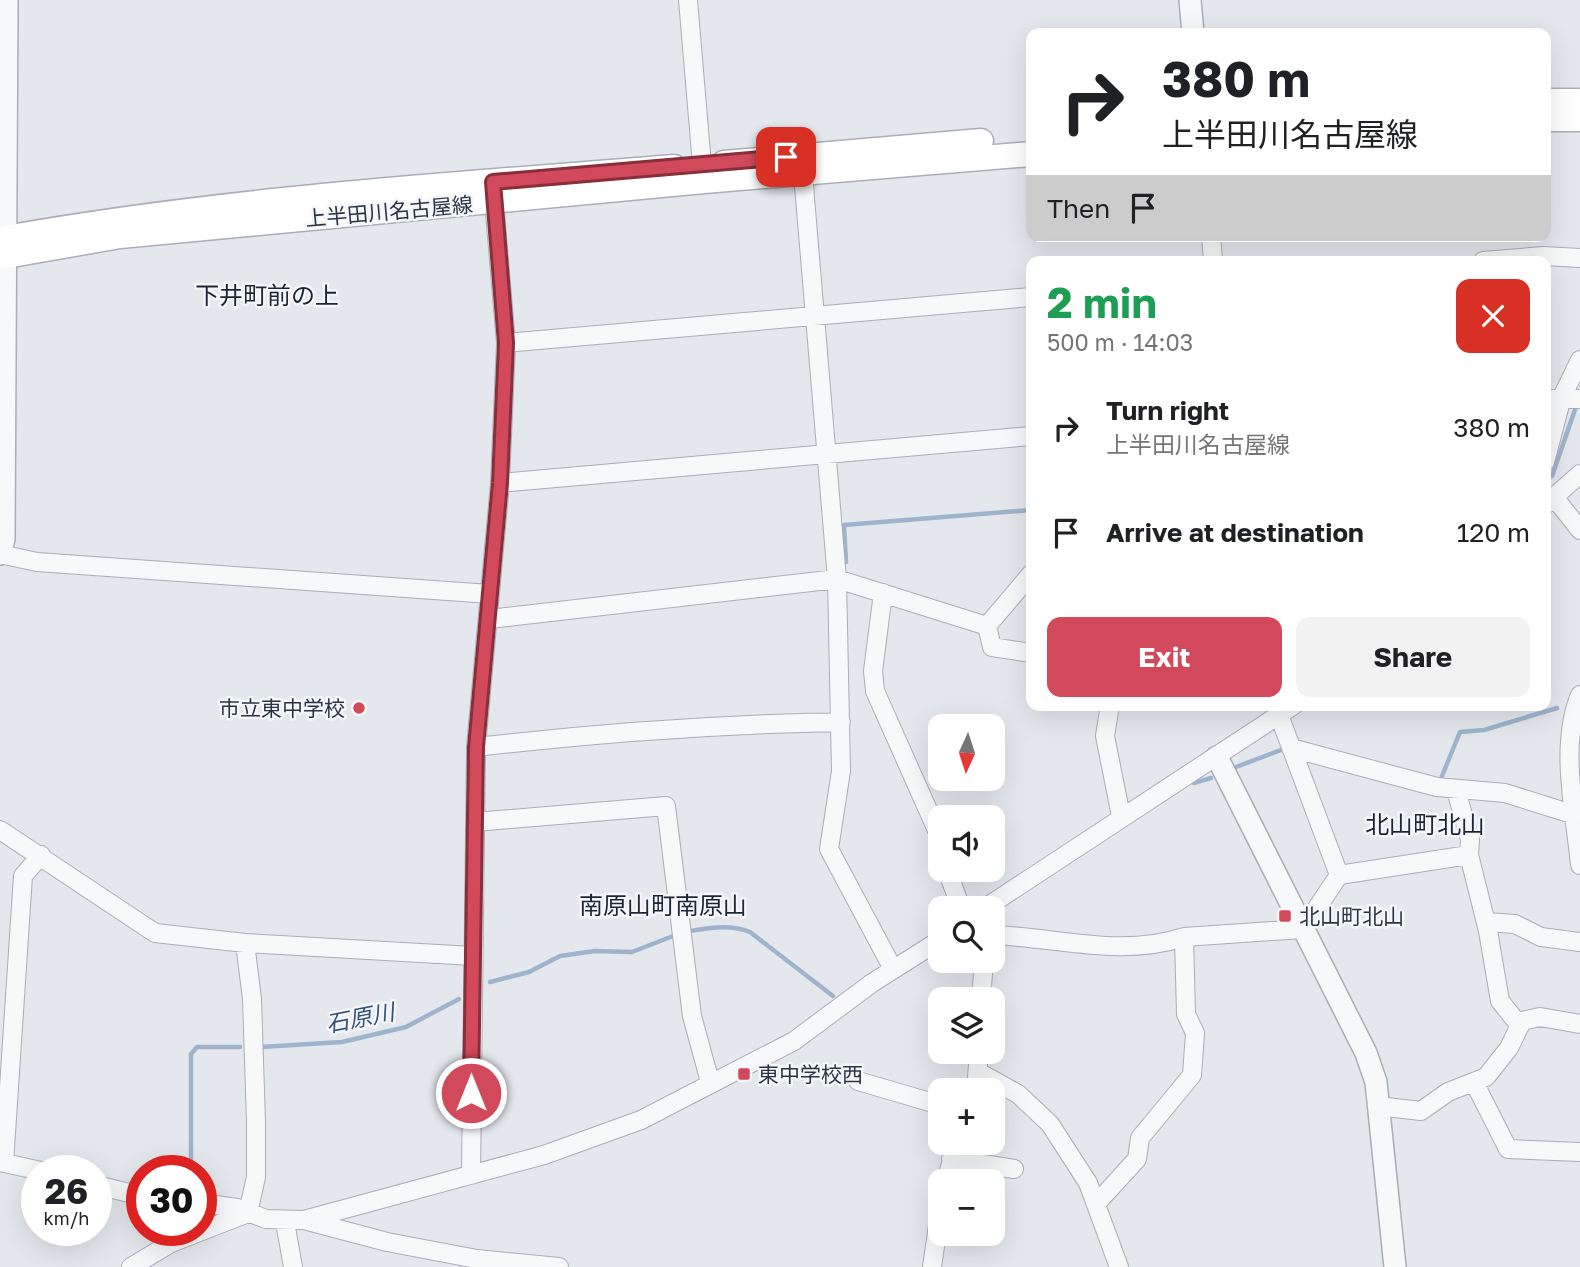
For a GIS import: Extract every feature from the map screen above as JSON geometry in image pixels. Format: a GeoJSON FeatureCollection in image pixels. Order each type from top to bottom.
{"type":"FeatureCollection","features":[{"type":"Feature","properties":{"kind":"main road"},"geometry":{"type":"LineString","coordinates":[[1551,101],[1580,101]]}},
{"type":"Feature","properties":{"kind":"main road"},"geometry":{"type":"LineString","coordinates":[[1551,119],[1580,119]]}},
{"type":"Feature","properties":{"kind":"main road","name":"上半田川名古屋線"},"geometry":{"type":"LineString","coordinates":[[3,248],[494,192],[702,165],[1026,138]]}},
{"type":"Feature","properties":{"kind":"main road","name":"上半田川名古屋線"},"geometry":{"type":"LineString","coordinates":[[494,192],[803,174],[1026,154]]}},
{"type":"Feature","properties":{"kind":"street"},"geometry":{"type":"LineString","coordinates":[[7,0],[1,483],[4,539],[0,554],[37,562],[490,594]]}},
{"type":"Feature","properties":{"kind":"street"},"geometry":{"type":"LineString","coordinates":[[688,0],[702,165]]}},
{"type":"Feature","properties":{"kind":"street"},"geometry":{"type":"LineString","coordinates":[[1190,0],[1193,28]]}},
{"type":"Feature","properties":{"kind":"street"},"geometry":{"type":"LineString","coordinates":[[803,174],[837,579],[841,771],[828,849],[894,969]]}},
{"type":"Feature","properties":{"kind":"street"},"geometry":{"type":"LineString","coordinates":[[471,1175],[476,747],[500,483],[506,343],[494,192]]}},
{"type":"Feature","properties":{"kind":"street"},"geometry":{"type":"LineString","coordinates":[[1551,256],[1580,258]]}},
{"type":"Feature","properties":{"kind":"street"},"geometry":{"type":"LineString","coordinates":[[506,343],[1026,298]]}},
{"type":"Feature","properties":{"kind":"street"},"geometry":{"type":"LineString","coordinates":[[1551,441],[1563,398],[1580,360]]}},
{"type":"Feature","properties":{"kind":"street"},"geometry":{"type":"LineString","coordinates":[[500,483],[1026,436]]}},
{"type":"Feature","properties":{"kind":"street"},"geometry":{"type":"LineString","coordinates":[[1551,498],[1580,474]]}},
{"type":"Feature","properties":{"kind":"street"},"geometry":{"type":"LineString","coordinates":[[1551,503],[1580,530]]}},
{"type":"Feature","properties":{"kind":"street"},"geometry":{"type":"LineString","coordinates":[[489,619],[837,579],[987,626]]}},
{"type":"Feature","properties":{"kind":"street"},"geometry":{"type":"LineString","coordinates":[[987,626],[1026,580]]}},
{"type":"Feature","properties":{"kind":"street"},"geometry":{"type":"LineString","coordinates":[[883,593],[873,671],[875,691],[928,810]]}},
{"type":"Feature","properties":{"kind":"street"},"geometry":{"type":"LineString","coordinates":[[987,626],[992,647],[1026,652]]}},
{"type":"Feature","properties":{"kind":"street"},"geometry":{"type":"LineString","coordinates":[[1580,695],[1571,716],[1570,737],[1580,865]]}},
{"type":"Feature","properties":{"kind":"street"},"geometry":{"type":"LineString","coordinates":[[1109,711],[1105,736],[1121,816]]}},
{"type":"Feature","properties":{"kind":"street"},"geometry":{"type":"LineString","coordinates":[[1003,896],[1121,816],[1286,711]]}},
{"type":"Feature","properties":{"kind":"street"},"geometry":{"type":"LineString","coordinates":[[1287,711],[1291,748],[1339,875]]}},
{"type":"Feature","properties":{"kind":"street"},"geometry":{"type":"LineString","coordinates":[[476,747],[628,731],[751,723],[841,722]]}},
{"type":"Feature","properties":{"kind":"street"},"geometry":{"type":"LineString","coordinates":[[1291,748],[1456,790],[1505,793],[1575,815]]}},
{"type":"Feature","properties":{"kind":"street"},"geometry":{"type":"LineString","coordinates":[[1217,757],[1366,1053],[1376,1082],[1395,1267]]}},
{"type":"Feature","properties":{"kind":"street"},"geometry":{"type":"LineString","coordinates":[[1456,790],[1470,840],[1469,855],[1486,922],[1500,1001],[1520,1026]]}},
{"type":"Feature","properties":{"kind":"street"},"geometry":{"type":"LineString","coordinates":[[475,822],[666,806],[692,1016],[710,1082]]}},
{"type":"Feature","properties":{"kind":"street"},"geometry":{"type":"LineString","coordinates":[[0,830],[155,933],[245,943],[473,956]]}},
{"type":"Feature","properties":{"kind":"street"},"geometry":{"type":"LineString","coordinates":[[21,1166],[2,1162],[23,876],[41,855]]}},
{"type":"Feature","properties":{"kind":"street"},"geometry":{"type":"LineString","coordinates":[[1303,929],[1339,875],[1469,855]]}},
{"type":"Feature","properties":{"kind":"street"},"geometry":{"type":"LineString","coordinates":[[1486,922],[1515,924],[1541,937],[1580,942]]}},
{"type":"Feature","properties":{"kind":"street"},"geometry":{"type":"LineString","coordinates":[[1005,936],[1113,948],[1157,946],[1184,937],[1303,929]]}},
{"type":"Feature","properties":{"kind":"street"},"geometry":{"type":"LineString","coordinates":[[1096,1204],[1137,1159],[1140,1138],[1192,1075],[1195,1033],[1186,1014],[1184,937]]}},
{"type":"Feature","properties":{"kind":"street"},"geometry":{"type":"LineString","coordinates":[[245,943],[253,1013],[256,1122],[256,1177],[248,1213]]}},
{"type":"Feature","properties":{"kind":"street"},"geometry":{"type":"LineString","coordinates":[[217,1205],[285,1222],[304,1220],[544,1155],[641,1120],[710,1082],[794,1041],[928,948]]}},
{"type":"Feature","properties":{"kind":"street"},"geometry":{"type":"LineString","coordinates":[[1378,1105],[1422,1111],[1448,1092],[1486,1077],[1509,1048],[1522,1021],[1540,1017],[1580,1024]]}},
{"type":"Feature","properties":{"kind":"street"},"geometry":{"type":"LineString","coordinates":[[858,1082],[928,1102]]}},
{"type":"Feature","properties":{"kind":"street"},"geometry":{"type":"LineString","coordinates":[[1474,1082],[1508,1149],[1580,1152]]}},
{"type":"Feature","properties":{"kind":"street"},"geometry":{"type":"LineString","coordinates":[[1005,1090],[1018,1094],[1050,1124],[1088,1183],[1119,1267]]}},
{"type":"Feature","properties":{"kind":"street"},"geometry":{"type":"LineString","coordinates":[[967,1155],[1014,1169]]}},
{"type":"Feature","properties":{"kind":"street"},"geometry":{"type":"LineString","coordinates":[[131,1267],[153,1262],[171,1243],[248,1213]]}},
{"type":"Feature","properties":{"kind":"street"},"geometry":{"type":"LineString","coordinates":[[304,1220],[387,1242],[477,1259],[559,1267]]}},
{"type":"Feature","properties":{"kind":"street"},"geometry":{"type":"LineString","coordinates":[[285,1222],[293,1267]]}},
{"type":"Feature","properties":{"kind":"street"},"geometry":{"type":"LineString","coordinates":[[932,1267],[935,1246]]}},
{"type":"Feature","properties":{"kind":"waterway"},"geometry":{"type":"LineString","coordinates":[[1552,476],[1577,404]]}},
{"type":"Feature","properties":{"kind":"waterway"},"geometry":{"type":"LineString","coordinates":[[846,562],[844,525],[1026,510]]}},
{"type":"Feature","properties":{"kind":"waterway","name":"石原川"},"geometry":{"type":"LineString","coordinates":[[1551,710],[1557,708]]}},
{"type":"Feature","properties":{"kind":"waterway","name":"石原川"},"geometry":{"type":"LineString","coordinates":[[1442,776],[1460,732],[1484,730],[1547,711]]}},
{"type":"Feature","properties":{"kind":"waterway","name":"石原川"},"geometry":{"type":"LineString","coordinates":[[1236,767],[1281,750]]}},
{"type":"Feature","properties":{"kind":"waterway","name":"石原川"},"geometry":{"type":"LineString","coordinates":[[1194,783],[1211,778]]}},
{"type":"Feature","properties":{"kind":"waterway","name":"石原川"},"geometry":{"type":"LineString","coordinates":[[690,931],[728,927],[750,932],[833,996]]}},
{"type":"Feature","properties":{"kind":"waterway","name":"石原川"},"geometry":{"type":"LineString","coordinates":[[490,982],[529,972],[560,956],[595,951],[632,952],[673,936]]}},
{"type":"Feature","properties":{"kind":"waterway","name":"石原川"},"geometry":{"type":"LineString","coordinates":[[261,1047],[342,1042],[406,1027],[459,999]]}},
{"type":"Feature","properties":{"kind":"waterway","name":"石原川"},"geometry":{"type":"LineString","coordinates":[[191,1155],[191,1054],[197,1047],[240,1047]]}},
{"type":"Feature","properties":{"kind":"place","name":"市立東中学校"},"geometry":{"type":"Point","coordinates":[359,708]}},
{"type":"Feature","properties":{"kind":"place","name":"北山町北山"},"geometry":{"type":"Point","coordinates":[1285,916]}},
{"type":"Feature","properties":{"kind":"place","name":"東中学校西"},"geometry":{"type":"Point","coordinates":[744,1074]}},
{"type":"Feature","properties":{"kind":"district","name":"下井町前の上"},"geometry":{"type":"Point","coordinates":[267,294]}},
{"type":"Feature","properties":{"kind":"district","name":"北山町北山"},"geometry":{"type":"Point","coordinates":[1425,823]}},
{"type":"Feature","properties":{"kind":"district","name":"南原山町南原山"},"geometry":{"type":"Point","coordinates":[663,904]}},
{"type":"Feature","properties":{"kind":"route"},"geometry":{"type":"LineString","coordinates":[[471,1093],[476,747],[500,483],[506,343],[493,182],[786,157]]}}]}
